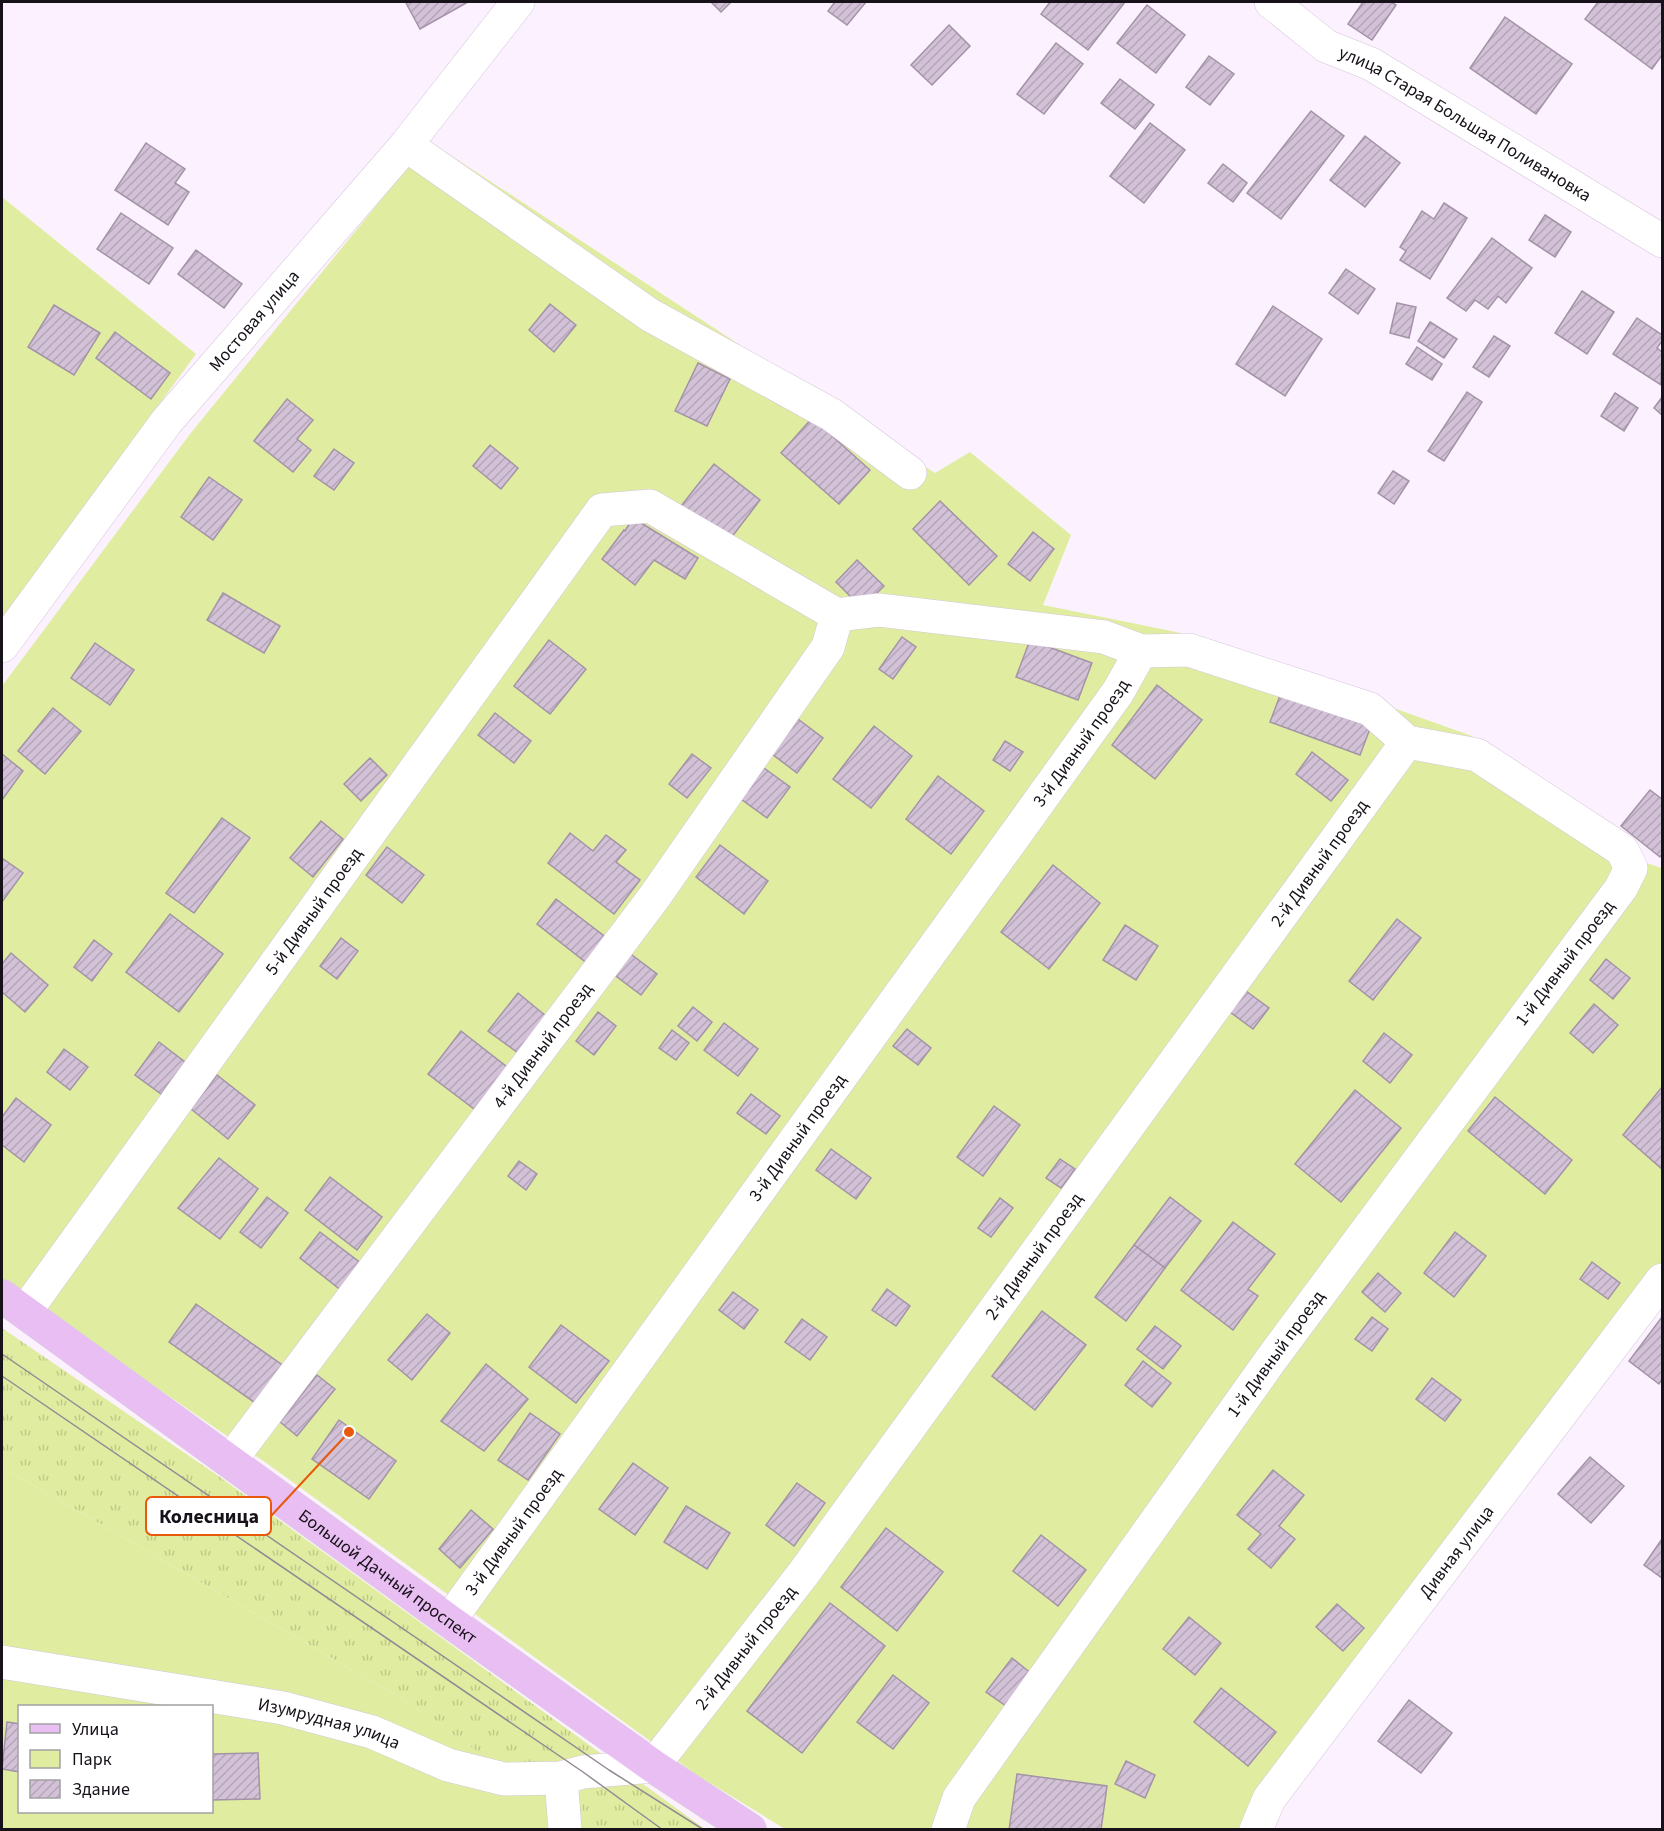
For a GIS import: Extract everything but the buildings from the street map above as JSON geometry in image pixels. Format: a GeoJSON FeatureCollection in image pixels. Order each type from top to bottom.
{"type":"FeatureCollection","features":[{"type":"Feature","properties":{"kind":"main road","name":"Большой Дачный проспект"},"geometry":{"type":"LineString","coordinates":[[14,1304],[449,1621],[653,1766],[750,1830]]}},
{"type":"Feature","properties":{"kind":"street","name":"Мостовая улица"},"geometry":{"type":"LineString","coordinates":[[2,646],[167,421],[406,145],[518,2]]}},
{"type":"Feature","properties":{"kind":"street","name":"улица Старая Большая Поливановка"},"geometry":{"type":"LineString","coordinates":[[1271,2],[1326,46],[1371,64],[1662,241]]}},
{"type":"Feature","properties":{"kind":"street"},"geometry":{"type":"LineString","coordinates":[[406,145],[650,315],[832,415],[910,473]]}},
{"type":"Feature","properties":{"kind":"street","name":"5-й Дивный проезд"},"geometry":{"type":"LineString","coordinates":[[14,1304],[602,510],[650,506],[837,615]]}},
{"type":"Feature","properties":{"kind":"street"},"geometry":{"type":"LineString","coordinates":[[837,615],[879,610],[1104,637],[1141,651],[1189,650],[1370,709],[1407,742]]}},
{"type":"Feature","properties":{"kind":"street","name":"4-й Дивный проезд"},"geometry":{"type":"LineString","coordinates":[[230,1461],[656,896],[828,647],[837,615]]}},
{"type":"Feature","properties":{"kind":"street","name":"3-й Дивный проезд"},"geometry":{"type":"LineString","coordinates":[[449,1621],[1118,692],[1141,651]]}},
{"type":"Feature","properties":{"kind":"street","name":"1-й Дивный проезд"},"geometry":{"type":"LineString","coordinates":[[948,1830],[958,1798],[1270,1361],[1621,888],[1631,868],[1622,850],[1477,755],[1407,742]]}},
{"type":"Feature","properties":{"kind":"street","name":"2-й Дивный проезд"},"geometry":{"type":"LineString","coordinates":[[653,1766],[803,1574],[1407,742]]}},
{"type":"Feature","properties":{"kind":"street","name":"Дивная улица"},"geometry":{"type":"LineString","coordinates":[[1256,1830],[1269,1799],[1662,1280]]}},
{"type":"Feature","properties":{"kind":"street","name":"Изумрудная улица"},"geometry":{"type":"LineString","coordinates":[[2,1662],[283,1708],[372,1732],[447,1765],[504,1779],[561,1778],[583,1772],[653,1766]]}},
{"type":"Feature","properties":{"kind":"street"},"geometry":{"type":"LineString","coordinates":[[561,1778],[565,1830]]}},
{"type":"Feature","properties":{"kind":"green space"},"geometry":{"type":"Polygon","coordinates":[[[429,141],[935,473],[970,452],[1071,535],[1043,605],[1186,634],[1472,736],[1646,863],[1662,868],[1662,1268],[1253,1796],[1239,1829],[785,1829],[697,1775],[269,1465],[2,1281],[2,686],[190,434],[429,141]]]}},
{"type":"Feature","properties":{"kind":"green space"},"geometry":{"type":"Polygon","coordinates":[[[2,197],[196,354],[2,618],[2,197]]]}},
{"type":"Feature","properties":{"kind":"green space"},"geometry":{"type":"Polygon","coordinates":[[[2,1328],[217,1475],[705,1829],[587,1829],[404,1700],[2,1467],[2,1328]]]}},
{"type":"Feature","properties":{"kind":"green space"},"geometry":{"type":"Polygon","coordinates":[[[2,1467],[404,1700],[588,1829],[2,1829],[2,1467]]]}},
{"type":"Feature","properties":{"kind":"tram line"},"geometry":{"type":"LineString","coordinates":[[2,1354],[609,1770],[704,1830]]}},
{"type":"Feature","properties":{"kind":"tram line"},"geometry":{"type":"LineString","coordinates":[[2,1376],[583,1772],[663,1830]]}},
{"type":"Feature","properties":{"kind":"place","name":"Колесница"},"geometry":{"type":"Point","coordinates":[349,1432]}}]}
